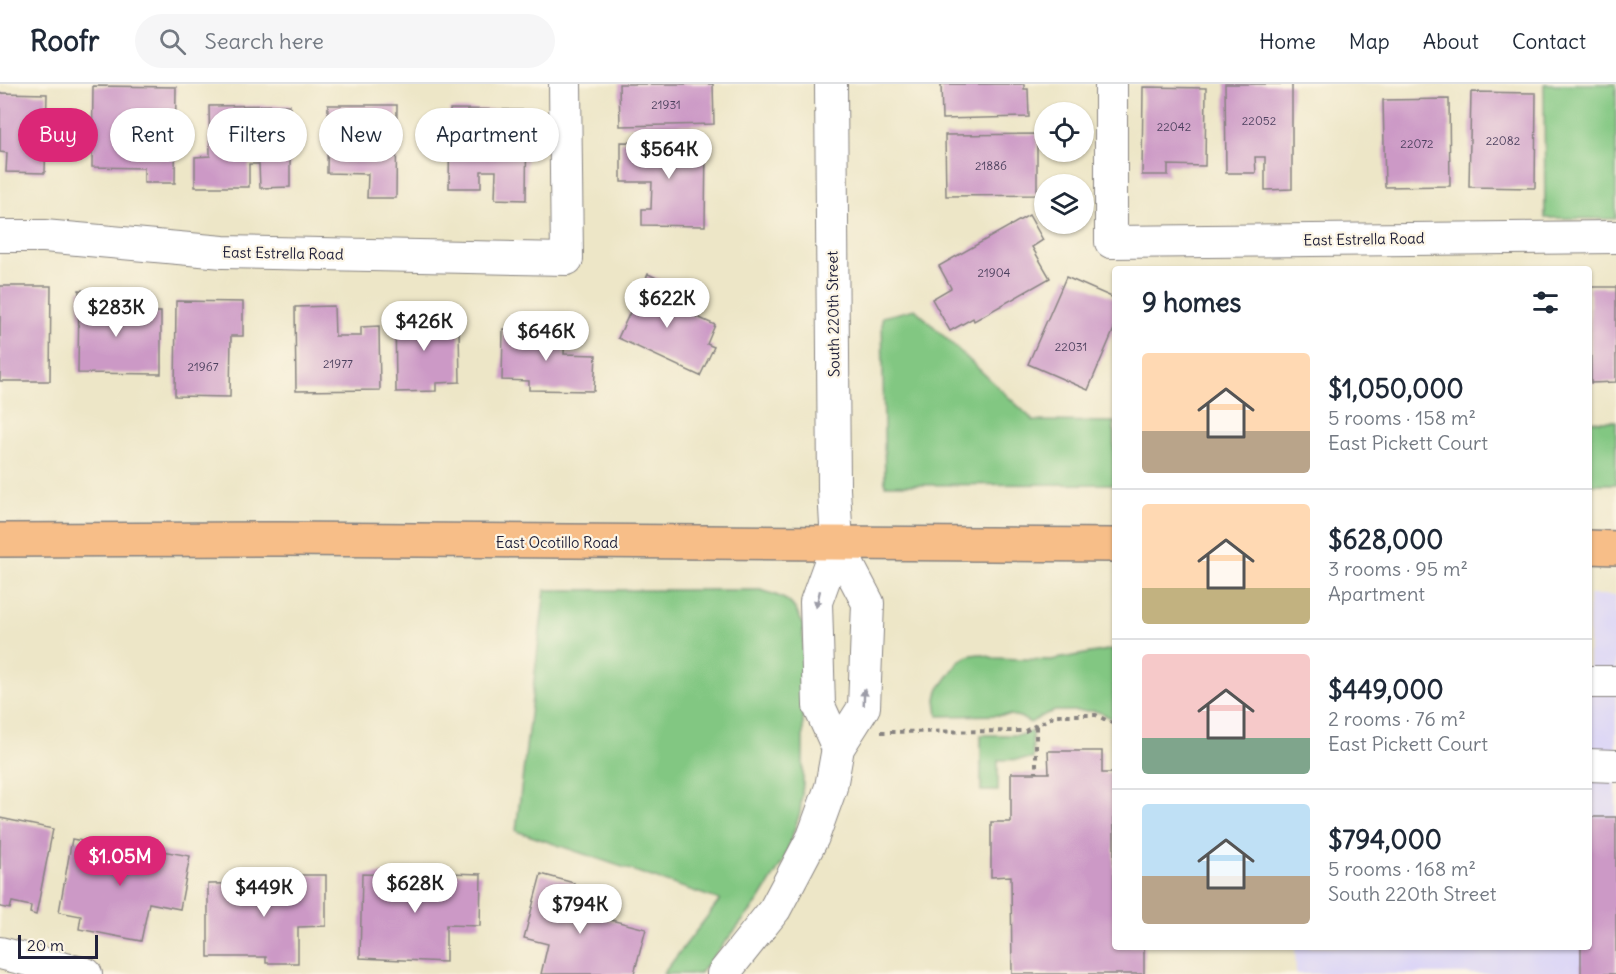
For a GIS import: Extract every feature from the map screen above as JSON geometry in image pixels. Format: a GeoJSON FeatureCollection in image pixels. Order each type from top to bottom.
{"type":"FeatureCollection","features":[{"type":"Feature","properties":{"kind":"main road","name":"East Ocotillo Road"},"geometry":{"type":"LineString","coordinates":[[0,540],[282,539],[1112,545]]}},
{"type":"Feature","properties":{"kind":"main road"},"geometry":{"type":"LineString","coordinates":[[1592,548],[1616,548]]}},
{"type":"Feature","properties":{"kind":"street","name":"East Estrella Road"},"geometry":{"type":"LineString","coordinates":[[0,236],[44,236],[223,252],[567,258],[565,84]]}},
{"type":"Feature","properties":{"kind":"street","name":"South 220th Street"},"geometry":{"type":"LineString","coordinates":[[831,84],[834,489],[837,544],[816,602],[819,706],[838,748]]}},
{"type":"Feature","properties":{"kind":"street","name":"East Estrella Road"},"geometry":{"type":"LineString","coordinates":[[1111,84],[1111,242],[1616,237]]}},
{"type":"Feature","properties":{"kind":"street","name":"South 220th Street"},"geometry":{"type":"LineString","coordinates":[[723,974],[775,909],[813,837],[831,787],[838,748],[864,707],[868,603],[837,544]]}},
{"type":"Feature","properties":{"kind":"street"},"geometry":{"type":"LineString","coordinates":[[1592,682],[1616,682]]}},
{"type":"Feature","properties":{"kind":"street"},"geometry":{"type":"LineString","coordinates":[[1592,765],[1616,766]]}},
{"type":"Feature","properties":{"kind":"street"},"geometry":{"type":"LineString","coordinates":[[0,953],[86,974]]}},
{"type":"Feature","properties":{"kind":"path"},"geometry":{"type":"LineString","coordinates":[[880,732],[1025,731],[1056,715],[1096,715],[1112,723]]}},
{"type":"Feature","properties":{"kind":"path"},"geometry":{"type":"LineString","coordinates":[[1036,726],[1036,773]]}},
{"type":"Feature","properties":{"kind":"shaded area"},"geometry":{"type":"Polygon","coordinates":[[[1592,595],[1616,595],[1616,974],[1296,974],[1295,950],[1592,950],[1592,595]]]}},
{"type":"Feature","properties":{"kind":"green space"},"geometry":{"type":"Polygon","coordinates":[[[1544,84],[1616,84],[1616,219],[1545,218],[1544,84]]]}},
{"type":"Feature","properties":{"kind":"green space"},"geometry":{"type":"Polygon","coordinates":[[[915,309],[1034,421],[1112,422],[1112,484],[885,485],[882,317],[915,309]]]}},
{"type":"Feature","properties":{"kind":"green space"},"geometry":{"type":"Polygon","coordinates":[[[1592,421],[1616,421],[1616,484],[1592,484],[1592,421]]]}},
{"type":"Feature","properties":{"kind":"green space"},"geometry":{"type":"Polygon","coordinates":[[[545,590],[761,590],[776,595],[792,605],[803,625],[803,783],[800,813],[784,860],[758,902],[699,974],[663,974],[720,900],[516,831],[545,590]]]}},
{"type":"Feature","properties":{"kind":"green space"},"geometry":{"type":"Polygon","coordinates":[[[1112,649],[1112,719],[1094,711],[1055,711],[1030,723],[1020,717],[1010,715],[938,716],[936,699],[938,690],[960,660],[980,654],[994,658],[1051,660],[1112,649]]]}},
{"type":"Feature","properties":{"kind":"green space"},"geometry":{"type":"Polygon","coordinates":[[[1032,731],[1033,759],[998,760],[998,791],[981,791],[981,735],[1022,735],[1032,731]]]}},
{"type":"Feature","properties":{"kind":"building"},"geometry":{"type":"Polygon","coordinates":[[[619,84],[713,84],[714,124],[620,126],[619,84]]]}},
{"type":"Feature","properties":{"kind":"building"},"geometry":{"type":"Polygon","coordinates":[[[941,84],[1024,84],[1024,89],[1028,89],[1029,117],[942,119],[941,84]]]}},
{"type":"Feature","properties":{"kind":"building"},"geometry":{"type":"Polygon","coordinates":[[[1225,84],[1292,84],[1292,189],[1265,190],[1265,157],[1255,157],[1256,173],[1226,173],[1225,84]]]}},
{"type":"Feature","properties":{"kind":"building"},"geometry":{"type":"Polygon","coordinates":[[[93,86],[176,87],[176,108],[110,108],[110,162],[175,162],[175,183],[144,183],[144,168],[92,167],[92,162],[98,162],[98,108],[93,108],[93,86]]]}},
{"type":"Feature","properties":{"kind":"building"},"geometry":{"type":"Polygon","coordinates":[[[1143,87],[1206,88],[1205,166],[1168,165],[1168,175],[1142,175],[1143,87]]]}},
{"type":"Feature","properties":{"kind":"building"},"geometry":{"type":"Polygon","coordinates":[[[1471,92],[1536,93],[1535,188],[1469,187],[1471,92]]]}},
{"type":"Feature","properties":{"kind":"building"},"geometry":{"type":"Polygon","coordinates":[[[0,93],[47,94],[47,108],[18,108],[18,162],[45,162],[45,173],[6,172],[7,153],[0,152],[0,93]]]}},
{"type":"Feature","properties":{"kind":"building"},"geometry":{"type":"Polygon","coordinates":[[[1449,99],[1450,186],[1385,187],[1383,100],[1449,99]]]}},
{"type":"Feature","properties":{"kind":"building"},"geometry":{"type":"Polygon","coordinates":[[[290,105],[290,108],[209,108],[209,106],[290,105]]]}},
{"type":"Feature","properties":{"kind":"building"},"geometry":{"type":"Polygon","coordinates":[[[328,105],[397,105],[397,108],[328,108],[328,105]]]}},
{"type":"Feature","properties":{"kind":"building"},"geometry":{"type":"Polygon","coordinates":[[[1034,134],[1034,162],[1037,162],[1037,174],[1034,174],[1034,195],[946,196],[945,135],[1034,134]]]}},
{"type":"Feature","properties":{"kind":"building"},"geometry":{"type":"Polygon","coordinates":[[[621,142],[706,143],[705,226],[642,225],[642,209],[651,209],[652,182],[621,182],[621,142]]]}},
{"type":"Feature","properties":{"kind":"building"},"geometry":{"type":"Polygon","coordinates":[[[207,156],[207,162],[290,162],[290,187],[260,188],[259,164],[249,164],[249,187],[195,187],[195,157],[207,156]]]}},
{"type":"Feature","properties":{"kind":"building"},"geometry":{"type":"Polygon","coordinates":[[[327,162],[396,162],[396,198],[367,198],[368,174],[327,173],[327,162]]]}},
{"type":"Feature","properties":{"kind":"building"},"geometry":{"type":"Polygon","coordinates":[[[449,162],[526,162],[526,200],[495,199],[496,171],[481,171],[481,188],[449,188],[449,162]]]}},
{"type":"Feature","properties":{"kind":"building"},"geometry":{"type":"Polygon","coordinates":[[[1029,215],[1034,224],[1034,234],[1040,234],[1043,240],[1032,247],[1050,278],[974,321],[973,318],[950,331],[932,299],[951,288],[939,266],[1029,215]]]}},
{"type":"Feature","properties":{"kind":"building"},"geometry":{"type":"Polygon","coordinates":[[[648,274],[674,286],[666,303],[715,325],[707,344],[714,347],[700,376],[618,338],[648,274]]]}},
{"type":"Feature","properties":{"kind":"building"},"geometry":{"type":"Polygon","coordinates":[[[1066,277],[1112,297],[1112,334],[1088,390],[1028,364],[1066,277]]]}},
{"type":"Feature","properties":{"kind":"building"},"geometry":{"type":"Polygon","coordinates":[[[0,286],[51,286],[50,381],[0,381],[0,286]]]}},
{"type":"Feature","properties":{"kind":"building"},"geometry":{"type":"Polygon","coordinates":[[[1592,287],[1616,287],[1616,382],[1592,383],[1592,287]]]}},
{"type":"Feature","properties":{"kind":"building"},"geometry":{"type":"Polygon","coordinates":[[[79,290],[116,291],[116,321],[143,321],[143,312],[161,312],[161,374],[78,373],[79,290]]]}},
{"type":"Feature","properties":{"kind":"building"},"geometry":{"type":"Polygon","coordinates":[[[176,301],[243,302],[243,336],[231,336],[230,397],[175,396],[176,301]]]}},
{"type":"Feature","properties":{"kind":"building"},"geometry":{"type":"Polygon","coordinates":[[[334,306],[335,336],[361,336],[361,327],[379,326],[380,390],[296,391],[295,307],[334,306]]]}},
{"type":"Feature","properties":{"kind":"building"},"geometry":{"type":"Polygon","coordinates":[[[427,306],[427,331],[459,330],[460,382],[436,383],[436,391],[396,392],[395,307],[427,306]]]}},
{"type":"Feature","properties":{"kind":"building"},"geometry":{"type":"Polygon","coordinates":[[[503,329],[565,331],[564,354],[596,355],[594,391],[529,390],[529,381],[502,380],[503,329]]]}},
{"type":"Feature","properties":{"kind":"building"},"geometry":{"type":"Polygon","coordinates":[[[1048,751],[1102,751],[1102,773],[1112,773],[1112,950],[1144,950],[1144,974],[1012,974],[1011,876],[991,877],[991,822],[1011,822],[1011,773],[1049,773],[1048,751]]]}},
{"type":"Feature","properties":{"kind":"building"},"geometry":{"type":"Polygon","coordinates":[[[1592,817],[1616,817],[1616,974],[1581,974],[1581,950],[1592,950],[1592,817]]]}},
{"type":"Feature","properties":{"kind":"building"},"geometry":{"type":"Polygon","coordinates":[[[0,818],[53,829],[36,915],[30,913],[31,906],[12,902],[10,909],[0,907],[0,818]]]}},
{"type":"Feature","properties":{"kind":"building"},"geometry":{"type":"Polygon","coordinates":[[[72,839],[156,855],[157,850],[190,856],[180,909],[149,903],[141,941],[79,929],[81,916],[59,912],[72,839]]]}},
{"type":"Feature","properties":{"kind":"building"},"geometry":{"type":"Polygon","coordinates":[[[449,873],[481,874],[480,926],[446,925],[446,962],[360,958],[362,874],[449,876],[449,873]]]}},
{"type":"Feature","properties":{"kind":"building"},"geometry":{"type":"Polygon","coordinates":[[[541,874],[574,883],[568,909],[646,929],[634,974],[541,974],[548,944],[524,938],[541,874]]]}},
{"type":"Feature","properties":{"kind":"building"},"geometry":{"type":"Polygon","coordinates":[[[292,875],[326,875],[326,926],[298,927],[298,963],[266,963],[266,957],[208,957],[208,884],[292,883],[292,875]]]}}]}
